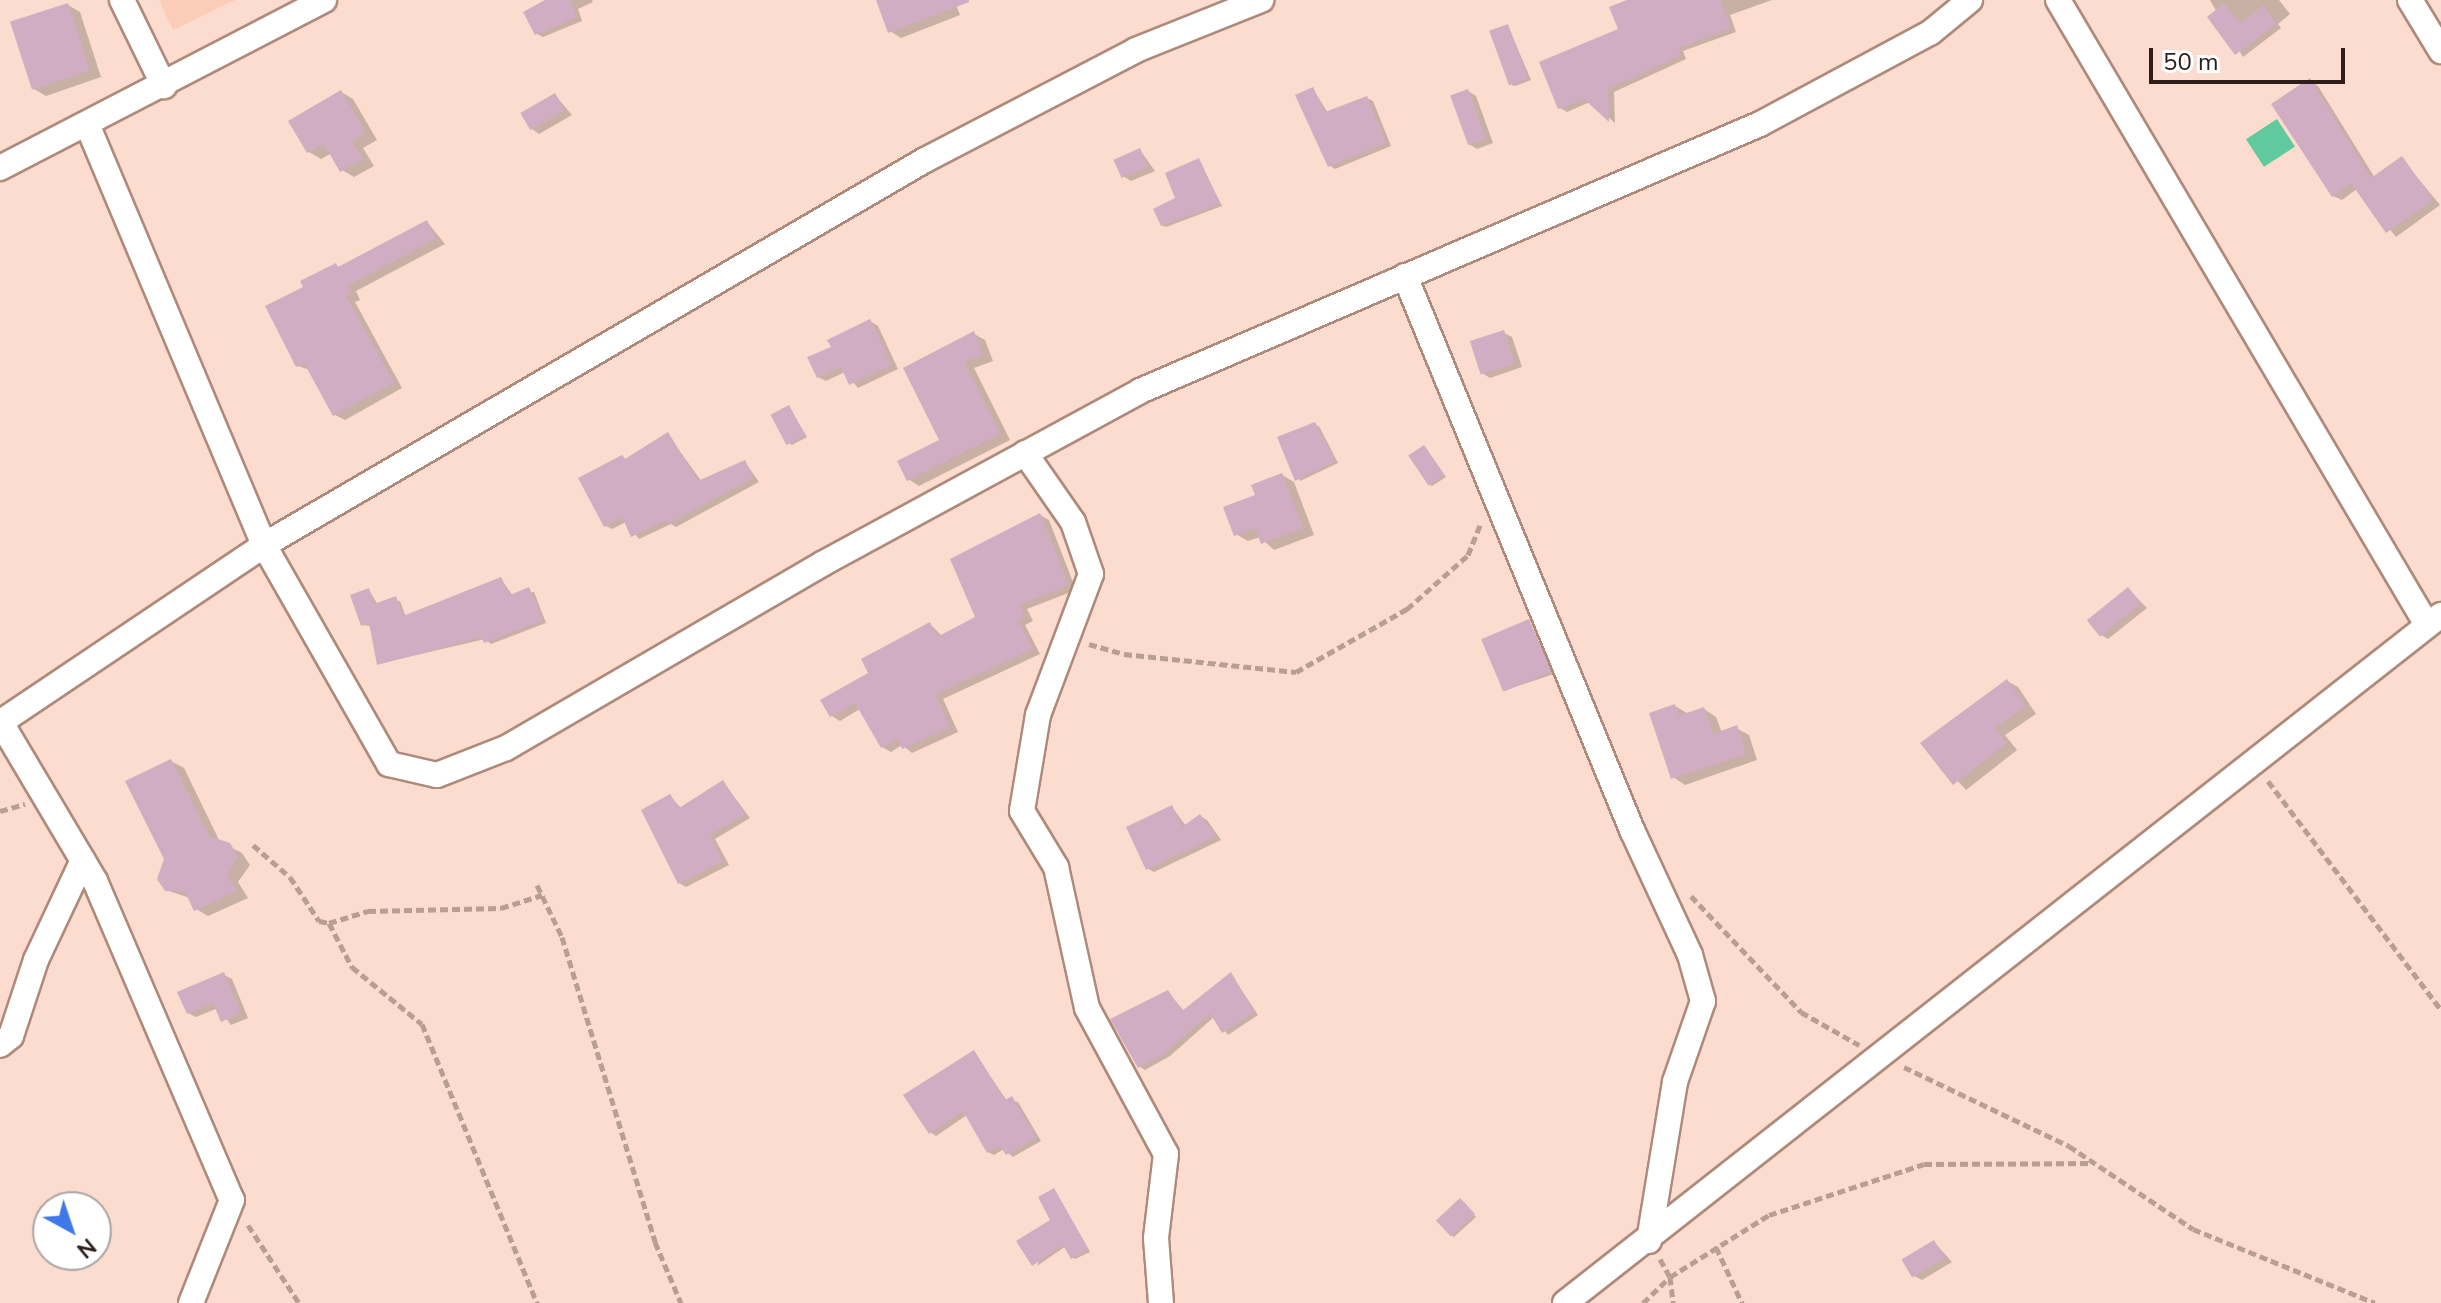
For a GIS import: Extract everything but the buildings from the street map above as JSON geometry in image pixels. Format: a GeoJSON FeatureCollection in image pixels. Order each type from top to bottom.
{"type":"FeatureCollection","features":[{"type":"Feature","properties":{"kind":"street"},"geometry":{"type":"LineString","coordinates":[[122,0],[164,86]]}},
{"type":"Feature","properties":{"kind":"street"},"geometry":{"type":"LineString","coordinates":[[0,168],[164,86],[324,0]]}},
{"type":"Feature","properties":{"kind":"street"},"geometry":{"type":"LineString","coordinates":[[191,1303],[232,1200],[83,860],[0,721],[264,545],[925,160],[1136,50],[1261,0]]}},
{"type":"Feature","properties":{"kind":"street"},"geometry":{"type":"LineString","coordinates":[[1565,1303],[1649,1241],[2434,620],[2058,0]]}},
{"type":"Feature","properties":{"kind":"street"},"geometry":{"type":"LineString","coordinates":[[2410,0],[2441,51]]}},
{"type":"Feature","properties":{"kind":"street"},"geometry":{"type":"LineString","coordinates":[[87,124],[264,545],[389,764],[437,775],[506,748],[1025,453],[1140,391],[1760,124],[1930,33],[1965,2]]}},
{"type":"Feature","properties":{"kind":"street"},"geometry":{"type":"LineString","coordinates":[[1405,276],[1492,491],[1690,955],[1703,1001],[1675,1082],[1649,1241]]}},
{"type":"Feature","properties":{"kind":"street"},"geometry":{"type":"LineString","coordinates":[[1025,453],[1073,522],[1091,574],[1038,715],[1022,811],[1056,867],[1087,1008],[1166,1154],[1156,1238],[1161,1303]]}},
{"type":"Feature","properties":{"kind":"street"},"geometry":{"type":"LineString","coordinates":[[0,1045],[11,1036],[36,960],[83,860]]}},
{"type":"Feature","properties":{"kind":"path"},"geometry":{"type":"LineString","coordinates":[[1066,638],[1124,654],[1296,672],[1407,609],[1468,555],[1492,491]]}},
{"type":"Feature","properties":{"kind":"path"},"geometry":{"type":"LineString","coordinates":[[2253,762],[2441,1010]]}},
{"type":"Feature","properties":{"kind":"path"},"geometry":{"type":"LineString","coordinates":[[253,845],[290,877],[319,921],[329,923],[368,911],[501,908],[542,895]]}},
{"type":"Feature","properties":{"kind":"path"},"geometry":{"type":"LineString","coordinates":[[537,885],[562,937],[640,1198],[681,1303]]}},
{"type":"Feature","properties":{"kind":"path"},"geometry":{"type":"LineString","coordinates":[[1685,889],[1801,1012],[1881,1057],[2069,1146],[2193,1229],[2375,1303]]}},
{"type":"Feature","properties":{"kind":"path"},"geometry":{"type":"LineString","coordinates":[[329,923],[352,967],[422,1024],[537,1303]]}},
{"type":"Feature","properties":{"kind":"path"},"geometry":{"type":"LineString","coordinates":[[1643,1303],[1670,1277],[1769,1215],[1924,1164],[2093,1163]]}},
{"type":"Feature","properties":{"kind":"path"},"geometry":{"type":"LineString","coordinates":[[232,1200],[299,1303]]}},
{"type":"Feature","properties":{"kind":"path"},"geometry":{"type":"LineString","coordinates":[[1649,1241],[1670,1277],[1673,1303]]}},
{"type":"Feature","properties":{"kind":"path"},"geometry":{"type":"LineString","coordinates":[[1716,1247],[1742,1303]]}},
{"type":"Feature","properties":{"kind":"shaded area"},"geometry":{"type":"Polygon","coordinates":[[[159,0],[235,0],[173,30],[159,0]]]}},
{"type":"Feature","properties":{"kind":"green space"},"geometry":{"type":"Polygon","coordinates":[[[2277,119],[2295,147],[2264,167],[2246,139],[2277,119]]]}}]}
